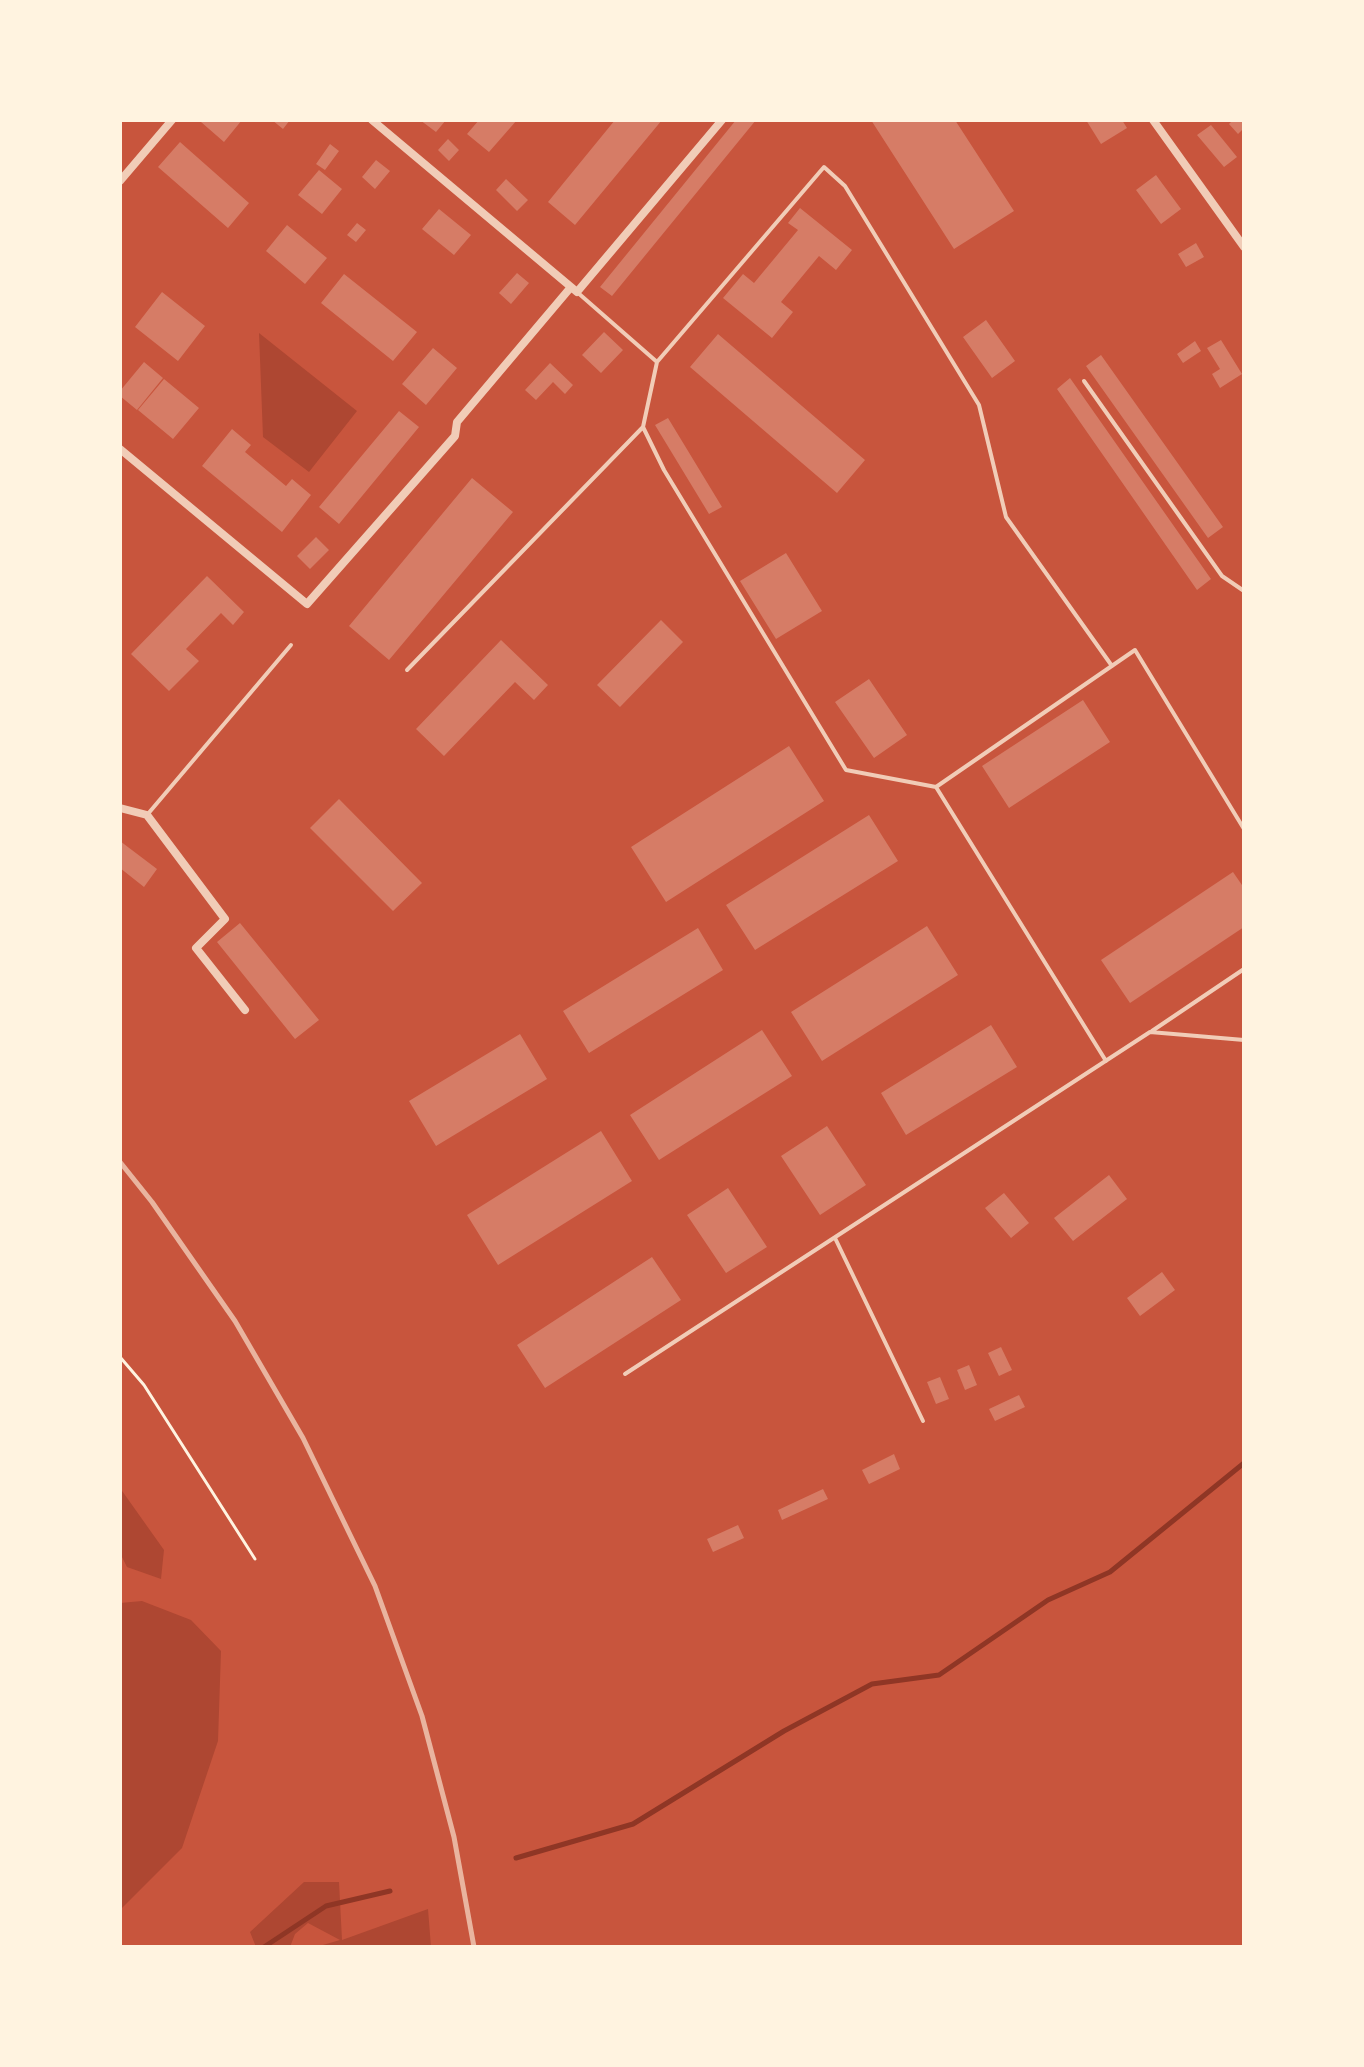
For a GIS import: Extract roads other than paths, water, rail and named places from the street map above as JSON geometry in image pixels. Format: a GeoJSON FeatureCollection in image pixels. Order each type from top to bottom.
{"type":"FeatureCollection","features":[{"type":"Feature","properties":{"kind":"street"},"geometry":{"type":"LineString","coordinates":[[120,181],[172,120]]}},
{"type":"Feature","properties":{"kind":"street"},"geometry":{"type":"LineString","coordinates":[[372,120],[574,289]]}},
{"type":"Feature","properties":{"kind":"street"},"geometry":{"type":"LineString","coordinates":[[120,449],[307,604],[455,436],[457,422],[722,120]]}},
{"type":"Feature","properties":{"kind":"street"},"geometry":{"type":"LineString","coordinates":[[1153,120],[1244,247]]}},
{"type":"Feature","properties":{"kind":"street"},"geometry":{"type":"LineString","coordinates":[[120,808],[147,815],[225,919],[196,948],[245,1010]]}},
{"type":"Feature","properties":{"kind":"lane"},"geometry":{"type":"LineString","coordinates":[[407,670],[643,427],[657,362],[824,167],[845,186],[979,405],[1006,517],[1112,666]]}},
{"type":"Feature","properties":{"kind":"lane"},"geometry":{"type":"LineString","coordinates":[[574,289],[657,362]]}},
{"type":"Feature","properties":{"kind":"lane"},"geometry":{"type":"LineString","coordinates":[[1084,381],[1222,576],[1244,591]]}},
{"type":"Feature","properties":{"kind":"lane"},"geometry":{"type":"LineString","coordinates":[[643,427],[664,470],[846,770],[936,787],[1135,650],[1244,829]]}},
{"type":"Feature","properties":{"kind":"lane"},"geometry":{"type":"LineString","coordinates":[[147,815],[291,645]]}},
{"type":"Feature","properties":{"kind":"lane"},"geometry":{"type":"LineString","coordinates":[[936,787],[1106,1061]]}},
{"type":"Feature","properties":{"kind":"lane"},"geometry":{"type":"LineString","coordinates":[[625,1374],[1244,969]]}},
{"type":"Feature","properties":{"kind":"lane"},"geometry":{"type":"LineString","coordinates":[[1150,1032],[1244,1040]]}},
{"type":"Feature","properties":{"kind":"lane"},"geometry":{"type":"LineString","coordinates":[[835,1238],[923,1421]]}},
{"type":"Feature","properties":{"kind":"waterway"},"geometry":{"type":"LineString","coordinates":[[516,1858],[633,1824],[784,1731],[872,1684],[939,1675],[1048,1600],[1110,1572],[1244,1463]]}},
{"type":"Feature","properties":{"kind":"waterway"},"geometry":{"type":"LineString","coordinates":[[264,1947],[326,1906],[390,1891]]}},
{"type":"Feature","properties":{"kind":"railway"},"geometry":{"type":"LineString","coordinates":[[120,1162],[152,1202],[235,1321],[303,1438],[375,1586],[422,1716],[454,1837],[474,1947]]}}]}
